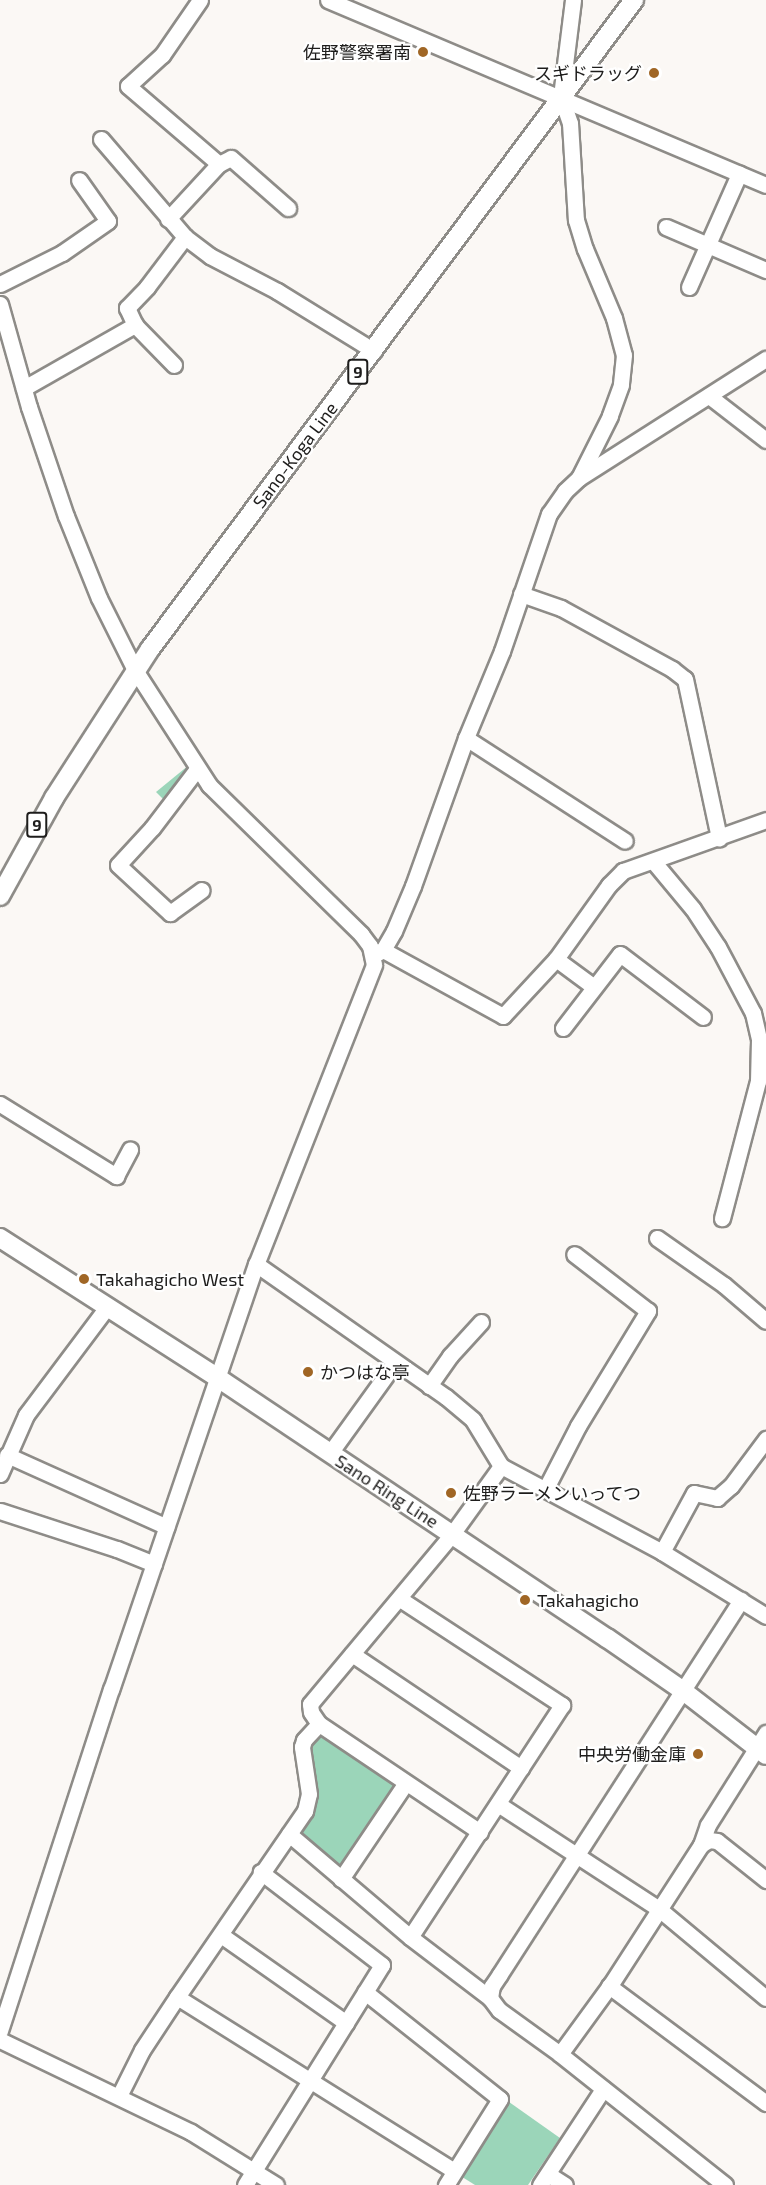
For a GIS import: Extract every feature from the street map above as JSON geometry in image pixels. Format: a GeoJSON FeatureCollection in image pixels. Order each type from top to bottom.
{"type":"FeatureCollection","features":[{"type":"Feature","properties":{"kind":"main road","name":"Sano-Koga Line"},"geometry":{"type":"LineString","coordinates":[[0,896],[54,798],[135,670],[634,0]]}},
{"type":"Feature","properties":{"kind":"main road","name":"Sano Ring Line"},"geometry":{"type":"LineString","coordinates":[[0,1238],[218,1378],[763,1745]]}},
{"type":"Feature","properties":{"kind":"street"},"geometry":{"type":"LineString","coordinates":[[200,0],[162,55],[128,86],[219,164]]}},
{"type":"Feature","properties":{"kind":"street"},"geometry":{"type":"LineString","coordinates":[[328,0],[343,3],[766,185]]}},
{"type":"Feature","properties":{"kind":"street"},"geometry":{"type":"LineString","coordinates":[[573,0],[561,97],[570,123],[576,220],[585,249],[614,318],[624,355],[621,385],[610,416],[579,478]]}},
{"type":"Feature","properties":{"kind":"street"},"geometry":{"type":"LineString","coordinates":[[101,139],[185,237],[210,256],[277,291],[374,351]]}},
{"type":"Feature","properties":{"kind":"street"},"geometry":{"type":"LineString","coordinates":[[168,219],[219,164],[231,158],[288,208]]}},
{"type":"Feature","properties":{"kind":"street"},"geometry":{"type":"LineString","coordinates":[[688,287],[740,174]]}},
{"type":"Feature","properties":{"kind":"street"},"geometry":{"type":"LineString","coordinates":[[0,284],[62,254],[108,220],[79,180]]}},
{"type":"Feature","properties":{"kind":"street"},"geometry":{"type":"LineString","coordinates":[[666,227],[766,270]]}},
{"type":"Feature","properties":{"kind":"street"},"geometry":{"type":"LineString","coordinates":[[174,365],[135,325],[128,308],[185,237]]}},
{"type":"Feature","properties":{"kind":"street"},"geometry":{"type":"LineString","coordinates":[[0,304],[24,388],[81,556],[135,670],[209,785],[379,953],[501,1016],[555,959],[623,871],[766,820]]}},
{"type":"Feature","properties":{"kind":"street"},"geometry":{"type":"LineString","coordinates":[[24,388],[135,325]]}},
{"type":"Feature","properties":{"kind":"street"},"geometry":{"type":"LineString","coordinates":[[0,2031],[256,1264],[374,964],[413,886],[466,738],[502,651],[549,514],[565,491],[579,478],[766,359]]}},
{"type":"Feature","properties":{"kind":"street"},"geometry":{"type":"LineString","coordinates":[[709,396],[766,440]]}},
{"type":"Feature","properties":{"kind":"street"},"geometry":{"type":"LineString","coordinates":[[521,594],[561,608],[672,669],[685,679],[719,837]]}},
{"type":"Feature","properties":{"kind":"street"},"geometry":{"type":"LineString","coordinates":[[466,738],[625,841]]}},
{"type":"Feature","properties":{"kind":"street"},"geometry":{"type":"LineString","coordinates":[[197,769],[152,828],[118,865],[170,913],[202,890]]}},
{"type":"Feature","properties":{"kind":"street"},"geometry":{"type":"LineString","coordinates":[[653,861],[693,909],[718,947],[753,1013],[759,1040],[758,1081],[722,1218]]}},
{"type":"Feature","properties":{"kind":"street"},"geometry":{"type":"LineString","coordinates":[[563,1028],[620,954],[703,1017]]}},
{"type":"Feature","properties":{"kind":"street"},"geometry":{"type":"LineString","coordinates":[[555,959],[594,987]]}},
{"type":"Feature","properties":{"kind":"street"},"geometry":{"type":"LineString","coordinates":[[0,1104],[116,1176],[130,1150]]}},
{"type":"Feature","properties":{"kind":"street"},"geometry":{"type":"LineString","coordinates":[[657,1238],[724,1285],[766,1321]]}},
{"type":"Feature","properties":{"kind":"street"},"geometry":{"type":"LineString","coordinates":[[545,1490],[578,1426],[648,1311],[574,1254]]}},
{"type":"Feature","properties":{"kind":"street"},"geometry":{"type":"LineString","coordinates":[[256,1264],[429,1386],[473,1420],[501,1466],[662,1552],[766,1616]]}},
{"type":"Feature","properties":{"kind":"street"},"geometry":{"type":"LineString","coordinates":[[0,1474],[26,1415],[107,1307]]}},
{"type":"Feature","properties":{"kind":"street"},"geometry":{"type":"LineString","coordinates":[[429,1386],[450,1356],[481,1322]]}},
{"type":"Feature","properties":{"kind":"street"},"geometry":{"type":"LineString","coordinates":[[330,1453],[395,1363]]}},
{"type":"Feature","properties":{"kind":"street"},"geometry":{"type":"LineString","coordinates":[[662,1552],[694,1493],[717,1498],[731,1486],[766,1439]]}},
{"type":"Feature","properties":{"kind":"street"},"geometry":{"type":"LineString","coordinates":[[7,1455],[167,1527]]}},
{"type":"Feature","properties":{"kind":"street"},"geometry":{"type":"LineString","coordinates":[[480,1832],[405,1784],[319,1724],[311,1712],[310,1704],[400,1599],[452,1534],[501,1466]]}},
{"type":"Feature","properties":{"kind":"street"},"geometry":{"type":"LineString","coordinates":[[0,1511],[117,1549],[154,1564]]}},
{"type":"Feature","properties":{"kind":"street"},"geometry":{"type":"LineString","coordinates":[[400,1599],[562,1705],[411,1937]]}},
{"type":"Feature","properties":{"kind":"street"},"geometry":{"type":"LineString","coordinates":[[490,1998],[492,1986],[741,1600]]}},
{"type":"Feature","properties":{"kind":"street"},"geometry":{"type":"LineString","coordinates":[[351,1654],[521,1768]]}},
{"type":"Feature","properties":{"kind":"street"},"geometry":{"type":"LineString","coordinates":[[119,2096],[142,2050],[309,1803],[302,1747],[304,1740],[319,1724]]}},
{"type":"Feature","properties":{"kind":"street"},"geometry":{"type":"LineString","coordinates":[[560,2054],[609,1986],[701,1845],[708,1826],[763,1745]]}},
{"type":"Feature","properties":{"kind":"street"},"geometry":{"type":"LineString","coordinates":[[341,1879],[405,1784]]}},
{"type":"Feature","properties":{"kind":"street"},"geometry":{"type":"LineString","coordinates":[[498,1804],[659,1909],[766,1998]]}},
{"type":"Feature","properties":{"kind":"street"},"geometry":{"type":"LineString","coordinates":[[289,1834],[411,1937],[490,1998],[500,2010],[560,2054],[725,2185]]}},
{"type":"Feature","properties":{"kind":"street"},"geometry":{"type":"LineString","coordinates":[[701,1845],[709,1840],[717,1841],[766,1880]]}},
{"type":"Feature","properties":{"kind":"street"},"geometry":{"type":"LineString","coordinates":[[245,2185],[382,1965],[261,1872]]}},
{"type":"Feature","properties":{"kind":"street"},"geometry":{"type":"LineString","coordinates":[[221,1935],[346,2023]]}},
{"type":"Feature","properties":{"kind":"street"},"geometry":{"type":"LineString","coordinates":[[609,1986],[766,2103]]}},
{"type":"Feature","properties":{"kind":"street"},"geometry":{"type":"LineString","coordinates":[[365,1992],[500,2098],[446,2185]]}},
{"type":"Feature","properties":{"kind":"street"},"geometry":{"type":"LineString","coordinates":[[177,1997],[454,2171]]}},
{"type":"Feature","properties":{"kind":"street"},"geometry":{"type":"LineString","coordinates":[[0,2040],[191,2132],[276,2185]]}},
{"type":"Feature","properties":{"kind":"street"},"geometry":{"type":"LineString","coordinates":[[565,2185],[544,2180],[603,2089]]}},
{"type":"Feature","properties":{"kind":"green space"},"geometry":{"type":"Polygon","coordinates":[[[189,765],[190,774],[167,803],[156,792],[189,765]]]}},
{"type":"Feature","properties":{"kind":"green space"},"geometry":{"type":"Polygon","coordinates":[[[319,1730],[395,1785],[341,1869],[299,1832],[315,1803],[311,1752],[319,1730]]]}},
{"type":"Feature","properties":{"kind":"green space"},"geometry":{"type":"Polygon","coordinates":[[[505,2099],[560,2138],[528,2185],[475,2185],[459,2175],[505,2099]]]}},
{"type":"Feature","properties":{"kind":"place","name":"佐野警察署南"},"geometry":{"type":"Point","coordinates":[423,52]}},
{"type":"Feature","properties":{"kind":"place","name":"スギドラッグ"},"geometry":{"type":"Point","coordinates":[654,73]}},
{"type":"Feature","properties":{"kind":"place","name":"Takahagicho West"},"geometry":{"type":"Point","coordinates":[84,1279]}},
{"type":"Feature","properties":{"kind":"place","name":"かつはな亭"},"geometry":{"type":"Point","coordinates":[308,1372]}},
{"type":"Feature","properties":{"kind":"place","name":"佐野ラーメンいってつ"},"geometry":{"type":"Point","coordinates":[451,1493]}},
{"type":"Feature","properties":{"kind":"place","name":"Takahagicho"},"geometry":{"type":"Point","coordinates":[525,1600]}},
{"type":"Feature","properties":{"kind":"place","name":"中央労働金庫"},"geometry":{"type":"Point","coordinates":[698,1754]}}]}
